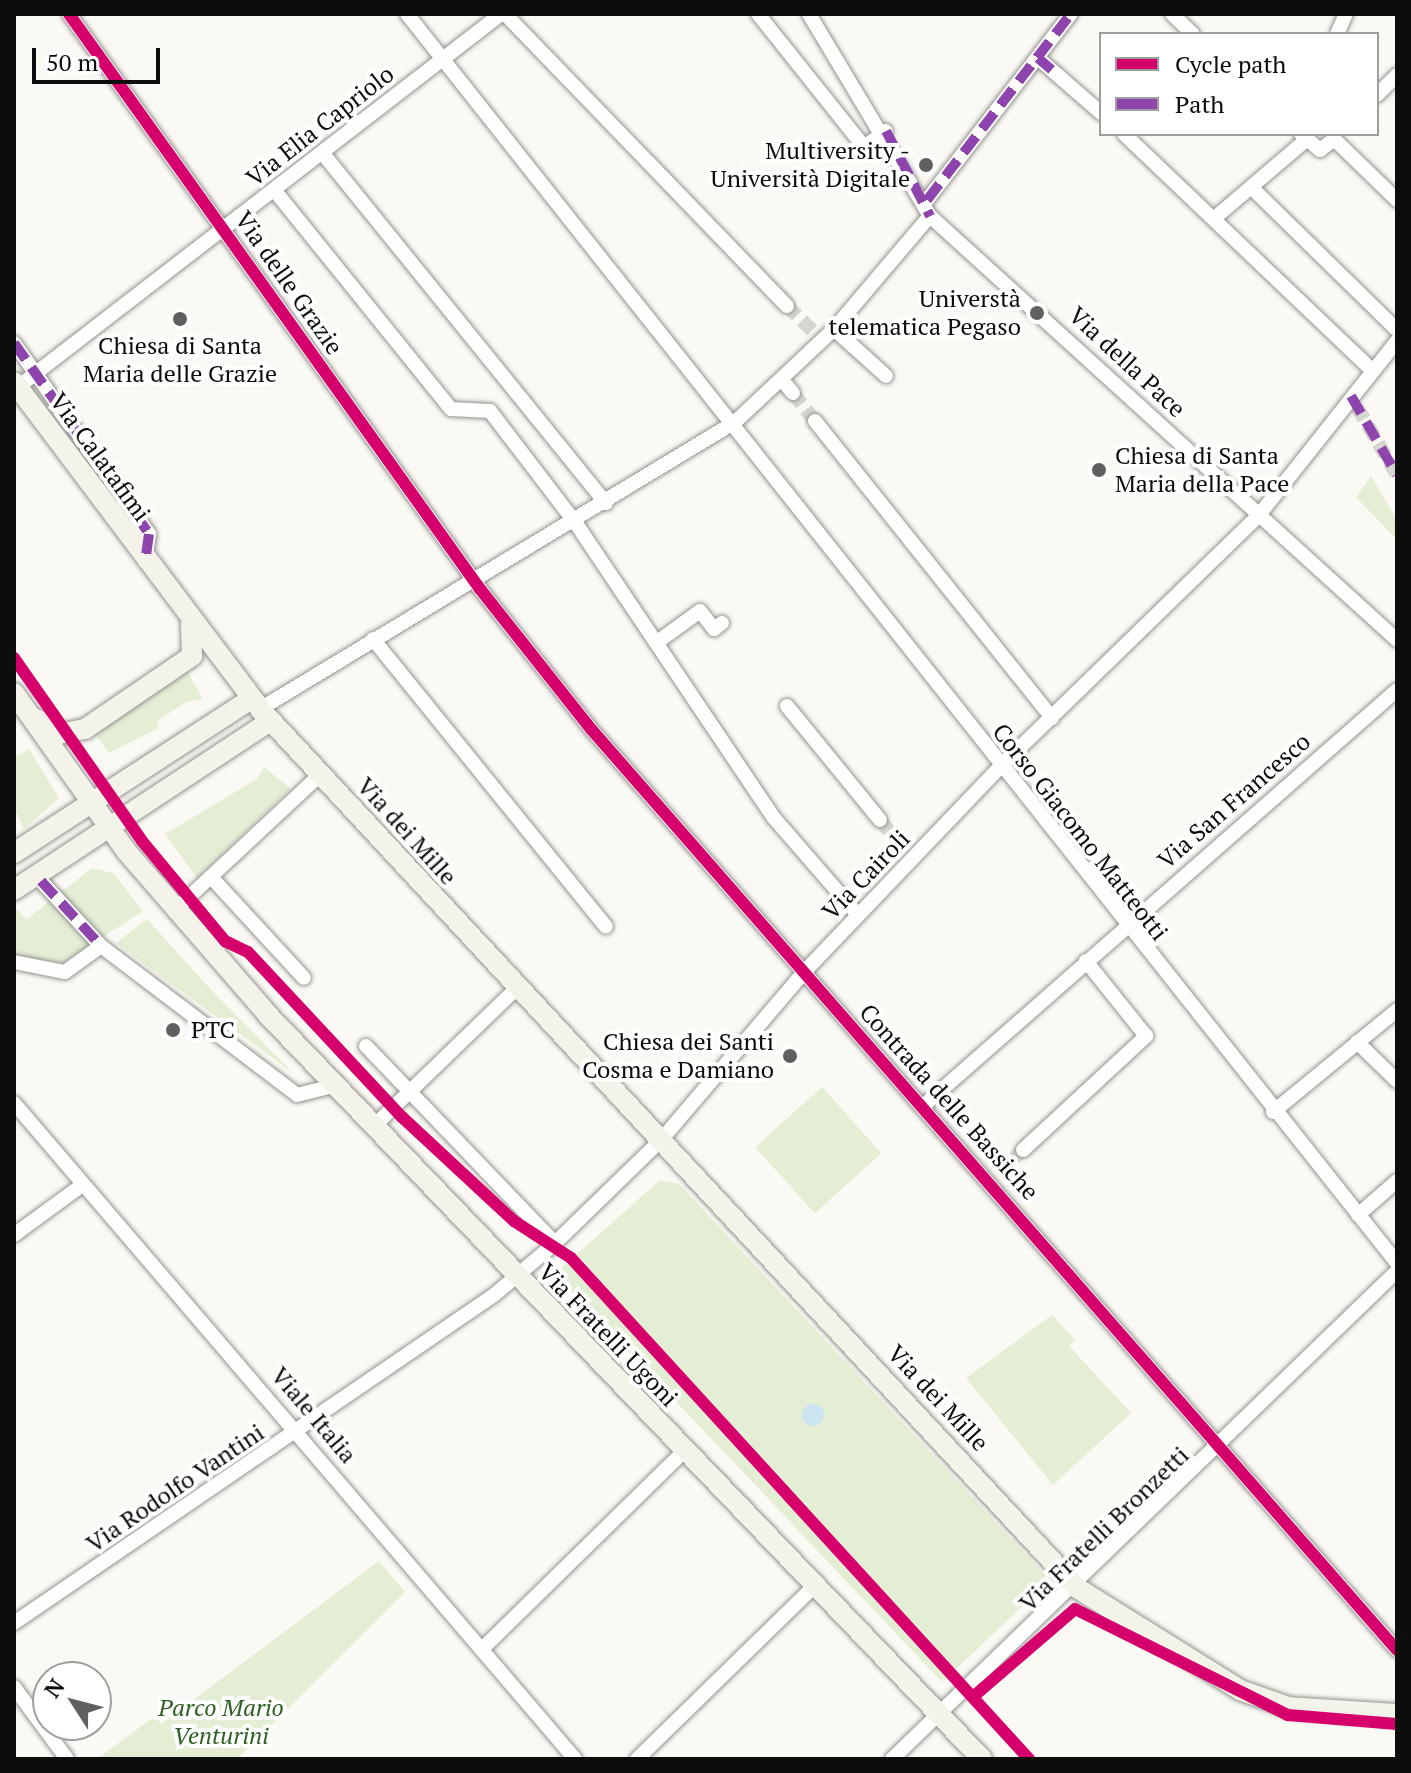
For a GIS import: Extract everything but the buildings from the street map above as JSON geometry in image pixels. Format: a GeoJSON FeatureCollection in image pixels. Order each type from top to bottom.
{"type":"FeatureCollection","features":[{"type":"Feature","properties":{"kind":"main road","name":"Via Calatafimi"},"geometry":{"type":"LineString","coordinates":[[15,387],[191,625],[260,710]]}},
{"type":"Feature","properties":{"kind":"main road"},"geometry":{"type":"LineString","coordinates":[[29,715],[59,734],[85,729],[192,656],[191,625]]}},
{"type":"Feature","properties":{"kind":"main road","name":"Via Fratelli Ugoni"},"geometry":{"type":"LineString","coordinates":[[14,693],[110,830],[174,911],[333,1086],[982,1759]]}},
{"type":"Feature","properties":{"kind":"main road"},"geometry":{"type":"LineString","coordinates":[[14,847],[260,710]]}},
{"type":"Feature","properties":{"kind":"main road"},"geometry":{"type":"LineString","coordinates":[[14,890],[110,830],[260,710]]}},
{"type":"Feature","properties":{"kind":"main road","name":"Via dei Mille"},"geometry":{"type":"LineString","coordinates":[[260,710],[516,989],[662,1139],[1077,1588],[1240,1690],[1288,1707],[1397,1714]]}},
{"type":"Feature","properties":{"kind":"street","name":"Via delle Grazie"},"geometry":{"type":"LineString","coordinates":[[69,14],[473,579]]}},
{"type":"Feature","properties":{"kind":"street","name":"Corso Giacomo Matteotti"},"geometry":{"type":"LineString","coordinates":[[407,14],[735,422],[1125,926],[1397,1263]]}},
{"type":"Feature","properties":{"kind":"street","name":"Via Elia Capriolo"},"geometry":{"type":"LineString","coordinates":[[15,387],[324,155],[442,58],[503,14]]}},
{"type":"Feature","properties":{"kind":"street"},"geometry":{"type":"LineString","coordinates":[[503,14],[787,306]]}},
{"type":"Feature","properties":{"kind":"street"},"geometry":{"type":"LineString","coordinates":[[758,14],[864,147],[886,131]]}},
{"type":"Feature","properties":{"kind":"street"},"geometry":{"type":"LineString","coordinates":[[260,710],[473,579],[575,522],[735,422],[782,380],[818,336],[834,329],[930,216],[927,200],[886,131],[809,14]]}},
{"type":"Feature","properties":{"kind":"street"},"geometry":{"type":"LineString","coordinates":[[927,200],[1071,14]]}},
{"type":"Feature","properties":{"kind":"street"},"geometry":{"type":"LineString","coordinates":[[1172,14],[1191,32]]}},
{"type":"Feature","properties":{"kind":"street"},"geometry":{"type":"LineString","coordinates":[[1038,58],[1099,111]]}},
{"type":"Feature","properties":{"kind":"street"},"geometry":{"type":"LineString","coordinates":[[1379,93],[1397,75]]}},
{"type":"Feature","properties":{"kind":"street"},"geometry":{"type":"LineString","coordinates":[[1126,136],[1217,216],[1372,370]]}},
{"type":"Feature","properties":{"kind":"street"},"geometry":{"type":"LineString","coordinates":[[1217,216],[1252,188],[1304,136],[1320,150],[1337,136],[1395,195]]}},
{"type":"Feature","properties":{"kind":"street"},"geometry":{"type":"LineString","coordinates":[[324,155],[606,503]]}},
{"type":"Feature","properties":{"kind":"street"},"geometry":{"type":"LineString","coordinates":[[1252,188],[1397,330]]}},
{"type":"Feature","properties":{"kind":"street"},"geometry":{"type":"LineString","coordinates":[[275,191],[451,409],[490,411],[575,522],[774,818],[858,915]]}},
{"type":"Feature","properties":{"kind":"street","name":"Via della Pace"},"geometry":{"type":"LineString","coordinates":[[930,216],[1397,640]]}},
{"type":"Feature","properties":{"kind":"street"},"geometry":{"type":"LineString","coordinates":[[834,329],[886,376]]}},
{"type":"Feature","properties":{"kind":"street","name":"Via Cairoli"},"geometry":{"type":"LineString","coordinates":[[517,1277],[662,1139],[805,971],[858,915],[907,853],[1052,718],[1259,515],[1354,402],[1372,370],[1397,341]]}},
{"type":"Feature","properties":{"kind":"street","name":"Via Calatafimi"},"geometry":{"type":"LineString","coordinates":[[14,343],[149,534],[145,563]]}},
{"type":"Feature","properties":{"kind":"street"},"geometry":{"type":"LineString","coordinates":[[782,380],[793,393]]}},
{"type":"Feature","properties":{"kind":"street"},"geometry":{"type":"LineString","coordinates":[[815,421],[1052,718]]}},
{"type":"Feature","properties":{"kind":"street","name":"Contrada delle Bassiche"},"geometry":{"type":"LineString","coordinates":[[473,579],[591,729],[922,1107],[994,1176],[1397,1650]]}},
{"type":"Feature","properties":{"kind":"street"},"geometry":{"type":"LineString","coordinates":[[656,643],[700,611],[714,629],[722,623]]}},
{"type":"Feature","properties":{"kind":"street"},"geometry":{"type":"LineString","coordinates":[[373,639],[606,927]]}},
{"type":"Feature","properties":{"kind":"street","name":"Via San Francesco"},"geometry":{"type":"LineString","coordinates":[[922,1107],[1397,690]]}},
{"type":"Feature","properties":{"kind":"street"},"geometry":{"type":"LineString","coordinates":[[787,706],[880,820]]}},
{"type":"Feature","properties":{"kind":"street"},"geometry":{"type":"LineString","coordinates":[[174,911],[321,774]]}},
{"type":"Feature","properties":{"kind":"street"},"geometry":{"type":"LineString","coordinates":[[211,877],[304,978]]}},
{"type":"Feature","properties":{"kind":"street"},"geometry":{"type":"LineString","coordinates":[[41,881],[101,946],[297,1095],[333,1086]]}},
{"type":"Feature","properties":{"kind":"street"},"geometry":{"type":"LineString","coordinates":[[14,962],[65,972],[101,946]]}},
{"type":"Feature","properties":{"kind":"street"},"geometry":{"type":"LineString","coordinates":[[1023,1150],[1146,1036],[1086,961]]}},
{"type":"Feature","properties":{"kind":"street"},"geometry":{"type":"LineString","coordinates":[[373,1127],[516,989]]}},
{"type":"Feature","properties":{"kind":"street"},"geometry":{"type":"LineString","coordinates":[[1273,1112],[1397,1010]]}},
{"type":"Feature","properties":{"kind":"street"},"geometry":{"type":"LineString","coordinates":[[1357,1042],[1397,1081]]}},
{"type":"Feature","properties":{"kind":"street"},"geometry":{"type":"LineString","coordinates":[[366,1046],[555,1243]]}},
{"type":"Feature","properties":{"kind":"street","name":"Viale Italia"},"geometry":{"type":"LineString","coordinates":[[14,1103],[82,1185],[299,1431],[575,1759]]}},
{"type":"Feature","properties":{"kind":"street"},"geometry":{"type":"LineString","coordinates":[[1358,1215],[1397,1181]]}},
{"type":"Feature","properties":{"kind":"street"},"geometry":{"type":"LineString","coordinates":[[14,1235],[82,1185]]}},
{"type":"Feature","properties":{"kind":"street","name":"Via Fratelli Bronzetti"},"geometry":{"type":"LineString","coordinates":[[892,1759],[1077,1588],[1397,1271]]}},
{"type":"Feature","properties":{"kind":"street","name":"Via Rodolfo Vantini"},"geometry":{"type":"LineString","coordinates":[[14,1623],[299,1431],[517,1277]]}},
{"type":"Feature","properties":{"kind":"street"},"geometry":{"type":"LineString","coordinates":[[482,1649],[683,1452]]}},
{"type":"Feature","properties":{"kind":"street"},"geometry":{"type":"LineString","coordinates":[[637,1759],[814,1586]]}},
{"type":"Feature","properties":{"kind":"street"},"geometry":{"type":"LineString","coordinates":[[14,1687],[67,1759]]}},
{"type":"Feature","properties":{"kind":"green space"},"geometry":{"type":"Polygon","coordinates":[[[1371,476],[1397,520],[1397,540],[1356,497],[1371,476]]]}},
{"type":"Feature","properties":{"kind":"green space"},"geometry":{"type":"Polygon","coordinates":[[[186,669],[203,699],[186,702],[157,721],[159,728],[109,753],[94,732],[186,669]]]}},
{"type":"Feature","properties":{"kind":"green space"},"geometry":{"type":"Polygon","coordinates":[[[29,749],[59,798],[24,829],[14,808],[14,757],[29,749]]]}},
{"type":"Feature","properties":{"kind":"green space"},"geometry":{"type":"Polygon","coordinates":[[[264,767],[291,789],[197,878],[165,834],[257,779],[264,767]]]}},
{"type":"Feature","properties":{"kind":"green space"},"geometry":{"type":"Polygon","coordinates":[[[92,868],[113,873],[143,911],[63,963],[14,956],[14,907],[27,919],[92,868]]]}},
{"type":"Feature","properties":{"kind":"green space"},"geometry":{"type":"Polygon","coordinates":[[[147,919],[214,993],[293,1073],[116,943],[147,919]]]}},
{"type":"Feature","properties":{"kind":"green space"},"geometry":{"type":"Polygon","coordinates":[[[822,1087],[882,1153],[815,1213],[755,1147],[822,1087]]]}},
{"type":"Feature","properties":{"kind":"green space"},"geometry":{"type":"Polygon","coordinates":[[[660,1180],[679,1184],[1045,1575],[1042,1588],[942,1682],[555,1274],[660,1180]]]}},
{"type":"Feature","properties":{"kind":"green space"},"geometry":{"type":"Polygon","coordinates":[[[1052,1315],[1075,1340],[1069,1346],[1131,1413],[1053,1485],[966,1378],[1052,1315]]]}},
{"type":"Feature","properties":{"kind":"green space","name":"Parco Mario Venturini"},"geometry":{"type":"Polygon","coordinates":[[[379,1561],[405,1592],[237,1759],[97,1759],[155,1716],[161,1724],[379,1561]]]}},
{"type":"Feature","properties":{"kind":"water"},"geometry":{"type":"Polygon","coordinates":[[[809,1404],[817,1404],[824,1415],[817,1426],[809,1426],[802,1419],[802,1411],[809,1404]]]}},
{"type":"Feature","properties":{"kind":"tunnel"},"geometry":{"type":"LineString","coordinates":[[787,306],[814,332]]}},
{"type":"Feature","properties":{"kind":"tunnel"},"geometry":{"type":"LineString","coordinates":[[793,393],[815,421]]}},
{"type":"Feature","properties":{"kind":"tunnel"},"geometry":{"type":"LineString","coordinates":[[1357,407],[1397,475]]}},
{"type":"Feature","properties":{"kind":"tunnel"},"geometry":{"type":"LineString","coordinates":[[880,820],[902,847]]}},
{"type":"Feature","properties":{"kind":"tunnel"},"geometry":{"type":"LineString","coordinates":[[999,1172],[1023,1150]]}},
{"type":"Feature","properties":{"kind":"marked path"},"geometry":{"type":"LineString","coordinates":[[927,200],[1071,14]]}},
{"type":"Feature","properties":{"kind":"marked path"},"geometry":{"type":"LineString","coordinates":[[1038,58],[1052,70]]}},
{"type":"Feature","properties":{"kind":"marked path"},"geometry":{"type":"LineString","coordinates":[[886,131],[930,216]]}},
{"type":"Feature","properties":{"kind":"marked path"},"geometry":{"type":"LineString","coordinates":[[14,343],[149,534],[145,563]]}},
{"type":"Feature","properties":{"kind":"marked path"},"geometry":{"type":"LineString","coordinates":[[1351,396],[1397,475]]}},
{"type":"Feature","properties":{"kind":"marked path"},"geometry":{"type":"LineString","coordinates":[[41,881],[101,946]]}},
{"type":"Feature","properties":{"kind":"cycle path"},"geometry":{"type":"LineString","coordinates":[[69,14],[480,589],[591,729],[1397,1650]]}},
{"type":"Feature","properties":{"kind":"cycle path"},"geometry":{"type":"LineString","coordinates":[[14,658],[142,841],[225,941],[248,952],[402,1117],[514,1221],[571,1258],[1029,1759]]}},
{"type":"Feature","properties":{"kind":"cycle path"},"geometry":{"type":"LineString","coordinates":[[974,1696],[1075,1609],[1288,1715],[1397,1724]]}},
{"type":"Feature","properties":{"kind":"place","name":"Multiversity - Università Digitale"},"geometry":{"type":"Point","coordinates":[926,165]}},
{"type":"Feature","properties":{"kind":"place","name":"Universtà telematica Pegaso"},"geometry":{"type":"Point","coordinates":[1037,313]}},
{"type":"Feature","properties":{"kind":"place","name":"Chiesa di Santa Maria delle Grazie"},"geometry":{"type":"Point","coordinates":[180,319]}},
{"type":"Feature","properties":{"kind":"place","name":"Chiesa di Santa Maria della Pace"},"geometry":{"type":"Point","coordinates":[1099,470]}},
{"type":"Feature","properties":{"kind":"place","name":"PTC"},"geometry":{"type":"Point","coordinates":[173,1030]}},
{"type":"Feature","properties":{"kind":"place","name":"Chiesa dei Santi Cosma e Damiano"},"geometry":{"type":"Point","coordinates":[790,1056]}}]}
